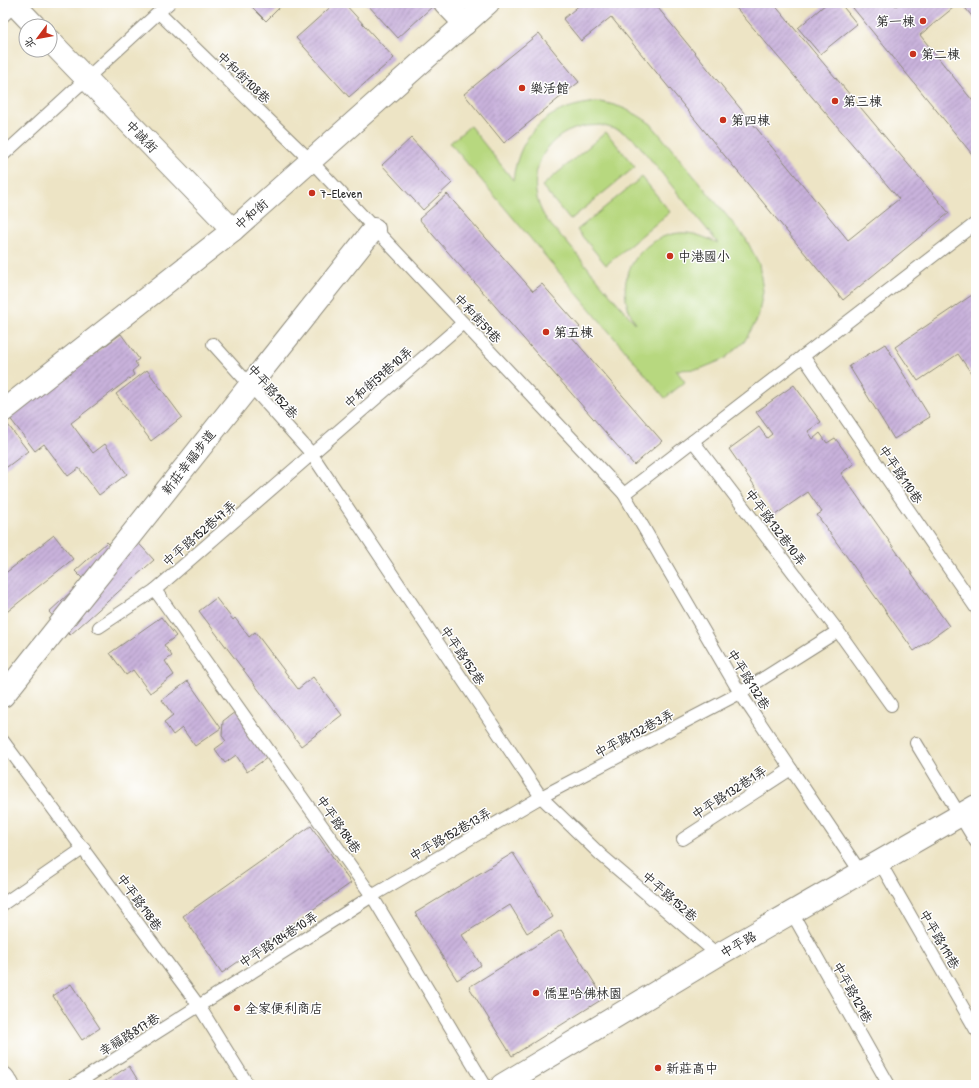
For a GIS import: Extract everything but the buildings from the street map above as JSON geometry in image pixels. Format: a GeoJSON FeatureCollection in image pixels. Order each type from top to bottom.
{"type":"FeatureCollection","features":[{"type":"Feature","properties":{"kind":"street"},"geometry":{"type":"LineString","coordinates":[[445,3],[465,24]]}},
{"type":"Feature","properties":{"kind":"street","name":"中和街"},"geometry":{"type":"LineString","coordinates":[[3,411],[233,230],[488,3]]}},
{"type":"Feature","properties":{"kind":"street"},"geometry":{"type":"LineString","coordinates":[[10,8],[24,18]]}},
{"type":"Feature","properties":{"kind":"street","name":"中誠街"},"geometry":{"type":"LineString","coordinates":[[58,49],[233,230]]}},
{"type":"Feature","properties":{"kind":"street","name":"新莊幸福步道"},"geometry":{"type":"LineString","coordinates":[[3,696],[374,228]]}},
{"type":"Feature","properties":{"kind":"street","name":"中平路"},"geometry":{"type":"LineString","coordinates":[[502,1085],[718,955],[968,810]]}},
{"type":"Feature","properties":{"kind":"street"},"geometry":{"type":"LineString","coordinates":[[3,1078],[8,1085]]}},
{"type":"Feature","properties":{"kind":"lane"},"geometry":{"type":"LineString","coordinates":[[3,154],[169,3]]}},
{"type":"Feature","properties":{"kind":"lane","name":"中和街108巷"},"geometry":{"type":"LineString","coordinates":[[158,13],[311,161]]}},
{"type":"Feature","properties":{"kind":"lane","name":"中和街59巷"},"geometry":{"type":"LineString","coordinates":[[311,161],[624,494]]}},
{"type":"Feature","properties":{"kind":"lane"},"geometry":{"type":"LineString","coordinates":[[624,494],[803,356],[975,227]]}},
{"type":"Feature","properties":{"kind":"lane","name":"中和街59巷10弄"},"geometry":{"type":"LineString","coordinates":[[311,453],[463,323]]}},
{"type":"Feature","properties":{"kind":"lane","name":"中平路152巷"},"geometry":{"type":"LineString","coordinates":[[213,344],[311,453],[541,797],[601,855],[718,955]]}},
{"type":"Feature","properties":{"kind":"lane","name":"中平路110巷"},"geometry":{"type":"LineString","coordinates":[[803,356],[976,608]]}},
{"type":"Feature","properties":{"kind":"lane","name":"中平路132巷10弄"},"geometry":{"type":"LineString","coordinates":[[693,441],[838,631],[891,705]]}},
{"type":"Feature","properties":{"kind":"lane","name":"中平路152巷47弄"},"geometry":{"type":"LineString","coordinates":[[99,627],[155,590],[311,453]]}},
{"type":"Feature","properties":{"kind":"lane","name":"中平路132巷"},"geometry":{"type":"LineString","coordinates":[[624,494],[740,693],[861,873]]}},
{"type":"Feature","properties":{"kind":"lane","name":"中平路184巷"},"geometry":{"type":"LineString","coordinates":[[155,590],[372,896],[485,1085]]}},
{"type":"Feature","properties":{"kind":"lane"},"geometry":{"type":"LineString","coordinates":[[740,693],[838,631]]}},
{"type":"Feature","properties":{"kind":"lane","name":"中平路132巷3弄"},"geometry":{"type":"LineString","coordinates":[[541,797],[740,693]]}},
{"type":"Feature","properties":{"kind":"lane","name":"中平路198巷"},"geometry":{"type":"LineString","coordinates":[[3,741],[84,848],[199,1006],[248,1085]]}},
{"type":"Feature","properties":{"kind":"lane"},"geometry":{"type":"LineString","coordinates":[[916,743],[968,810],[976,842]]}},
{"type":"Feature","properties":{"kind":"lane","name":"中平路132巷1弄"},"geometry":{"type":"LineString","coordinates":[[682,839],[791,769]]}},
{"type":"Feature","properties":{"kind":"lane","name":"中平路152巷13弄"},"geometry":{"type":"LineString","coordinates":[[372,896],[541,797]]}},
{"type":"Feature","properties":{"kind":"lane"},"geometry":{"type":"LineString","coordinates":[[3,904],[84,848]]}},
{"type":"Feature","properties":{"kind":"lane","name":"中平路119巷"},"geometry":{"type":"LineString","coordinates":[[879,862],[976,1030]]}},
{"type":"Feature","properties":{"kind":"lane","name":"中平路184巷10弄"},"geometry":{"type":"LineString","coordinates":[[199,1006],[372,896]]}},
{"type":"Feature","properties":{"kind":"lane","name":"中平路129巷"},"geometry":{"type":"LineString","coordinates":[[792,912],[889,1085]]}},
{"type":"Feature","properties":{"kind":"lane","name":"幸福路817巷"},"geometry":{"type":"LineString","coordinates":[[74,1085],[199,1006]]}},
{"type":"Feature","properties":{"kind":"green space"},"geometry":{"type":"Polygon","coordinates":[[[600,102],[614,105],[639,116],[651,124],[746,239],[759,264],[763,291],[758,318],[744,342],[724,359],[700,369],[676,370],[685,382],[665,398],[450,143],[470,126],[513,180],[517,162],[523,147],[531,134],[541,123],[553,115],[567,108],[582,104],[600,102]],[[600,125],[586,126],[568,132],[556,139],[547,148],[541,159],[535,185],[537,199],[542,212],[548,221],[636,324],[627,306],[625,287],[627,275],[632,264],[647,246],[668,235],[680,233],[695,234],[718,243],[634,139],[619,130],[600,125]]]}},
{"type":"Feature","properties":{"kind":"green space"},"geometry":{"type":"Polygon","coordinates":[[[606,132],[635,167],[570,220],[542,186],[606,132]]]}},
{"type":"Feature","properties":{"kind":"green space"},"geometry":{"type":"Polygon","coordinates":[[[642,177],[670,212],[606,265],[577,230],[642,177]]]}},
{"type":"Feature","properties":{"kind":"place","name":"第一棟"},"geometry":{"type":"Point","coordinates":[923,21]}},
{"type":"Feature","properties":{"kind":"place","name":"第二棟"},"geometry":{"type":"Point","coordinates":[913,54]}},
{"type":"Feature","properties":{"kind":"place","name":"樂活館"},"geometry":{"type":"Point","coordinates":[522,88]}},
{"type":"Feature","properties":{"kind":"place","name":"第三棟"},"geometry":{"type":"Point","coordinates":[835,101]}},
{"type":"Feature","properties":{"kind":"place","name":"第四棟"},"geometry":{"type":"Point","coordinates":[723,120]}},
{"type":"Feature","properties":{"kind":"place","name":"7-Eleven"},"geometry":{"type":"Point","coordinates":[312,193]}},
{"type":"Feature","properties":{"kind":"place","name":"中港國小"},"geometry":{"type":"Point","coordinates":[670,256]}},
{"type":"Feature","properties":{"kind":"place","name":"第五棟"},"geometry":{"type":"Point","coordinates":[546,332]}},
{"type":"Feature","properties":{"kind":"place","name":"僑星哈佛林園"},"geometry":{"type":"Point","coordinates":[536,993]}},
{"type":"Feature","properties":{"kind":"place","name":"全家便利商店"},"geometry":{"type":"Point","coordinates":[237,1008]}},
{"type":"Feature","properties":{"kind":"place","name":"新莊高中"},"geometry":{"type":"Point","coordinates":[658,1068]}}]}
